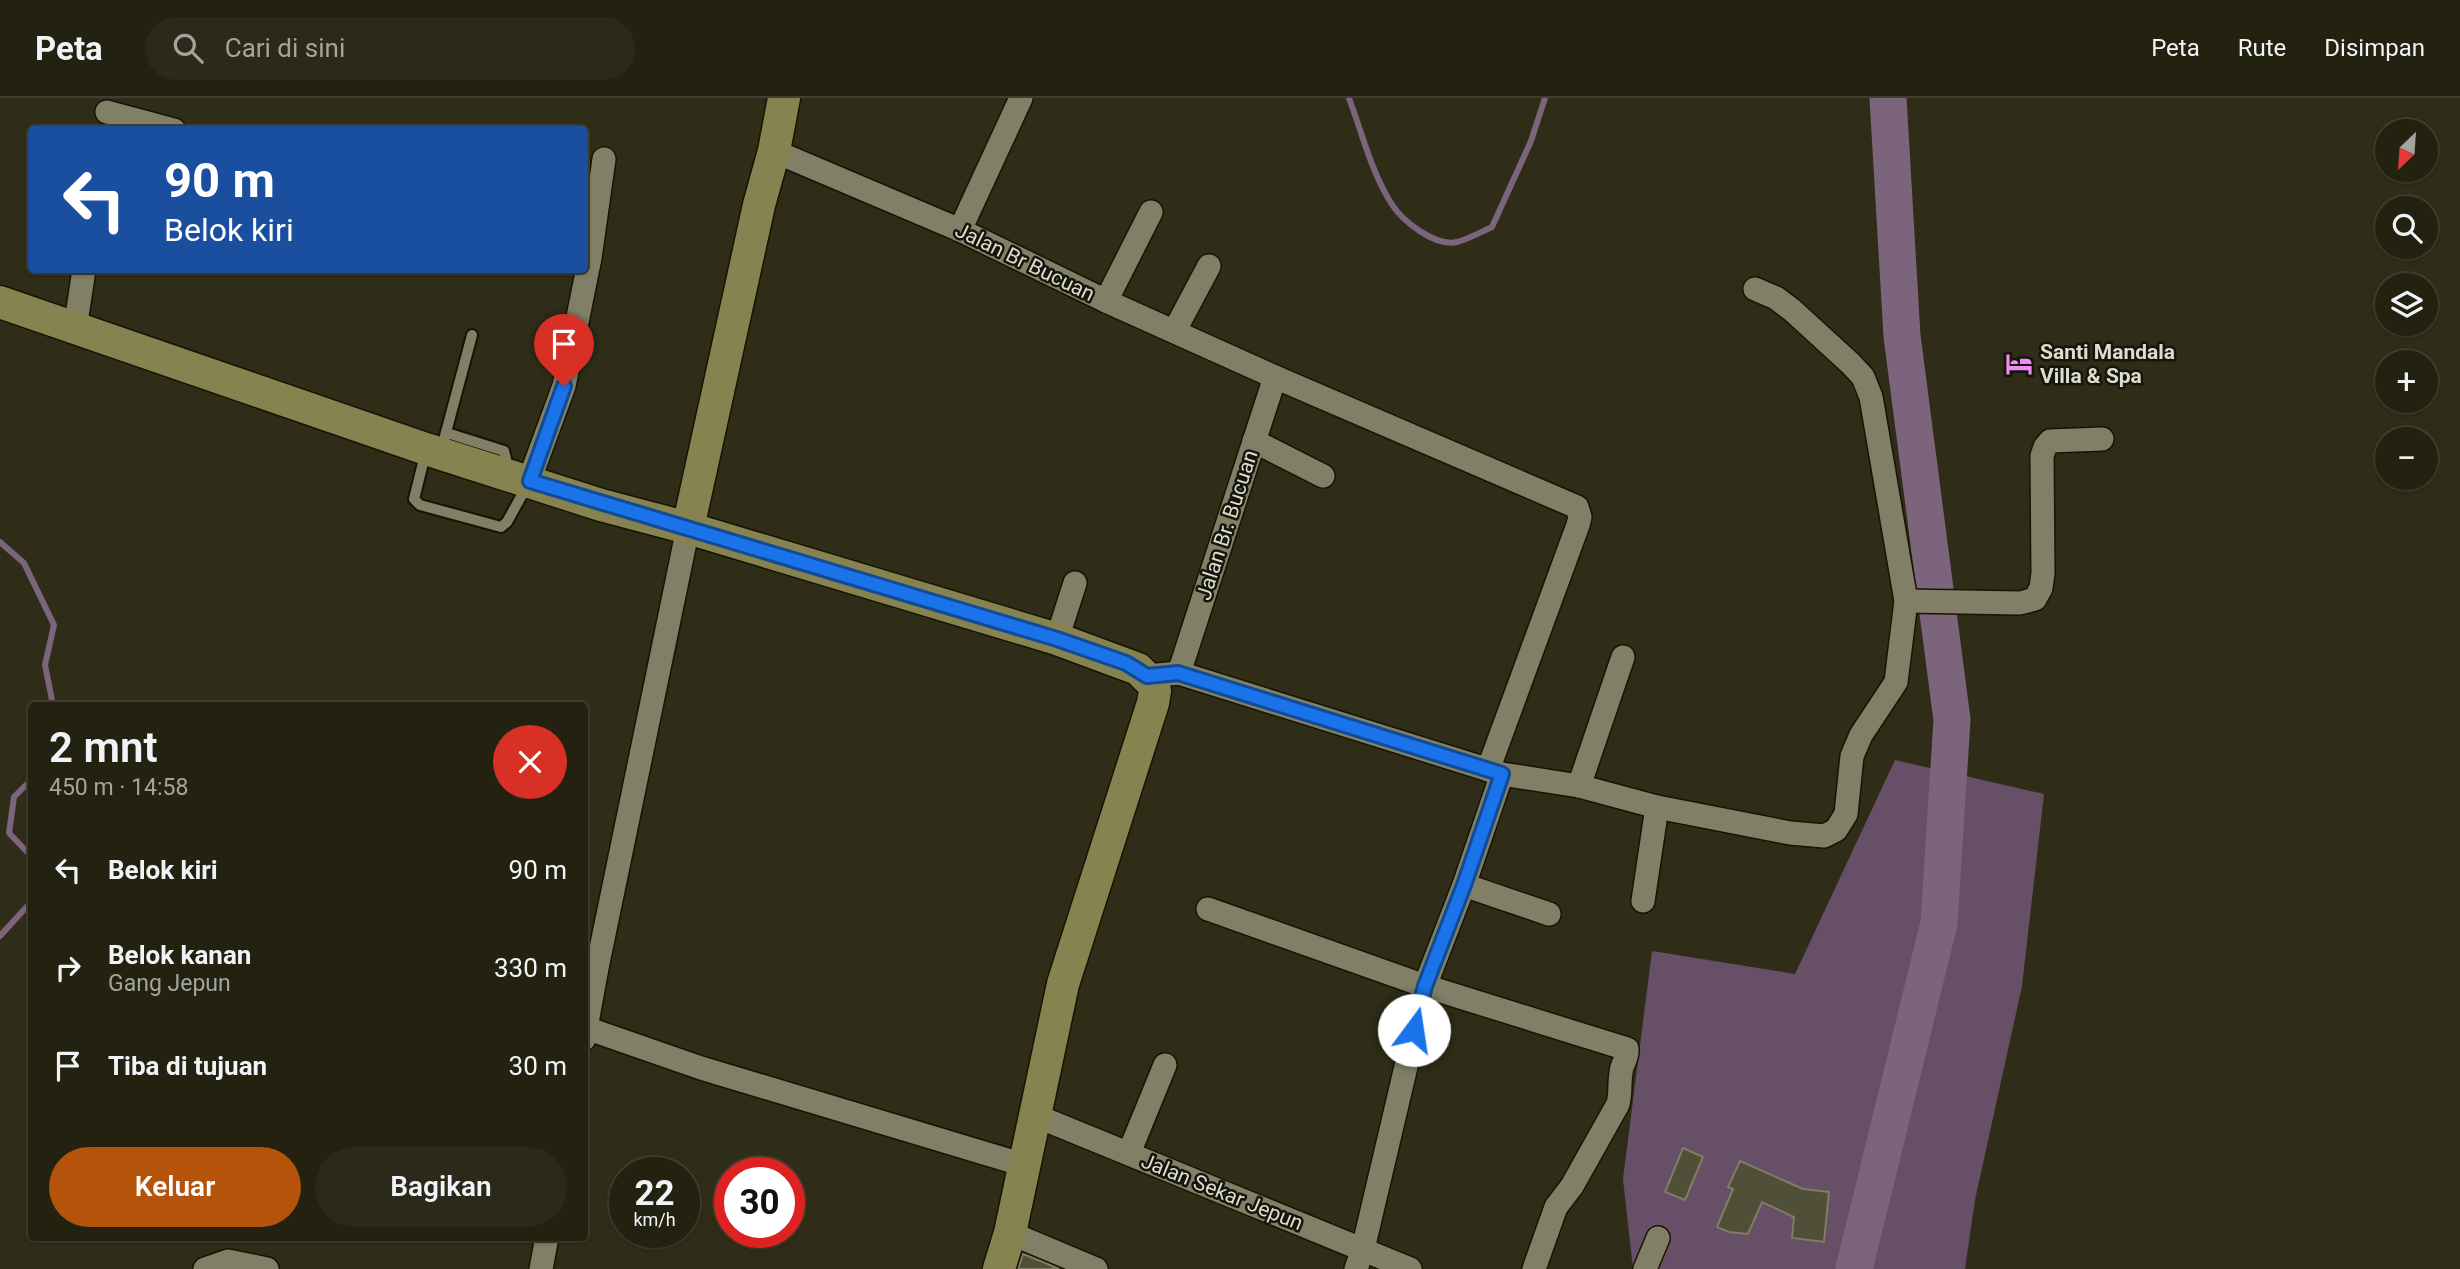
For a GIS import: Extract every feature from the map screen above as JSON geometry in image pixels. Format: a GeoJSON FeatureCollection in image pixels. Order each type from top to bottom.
{"type":"FeatureCollection","features":[{"type":"Feature","properties":{"kind":"main road"},"geometry":{"type":"LineString","coordinates":[[688,528],[784,98]]}},
{"type":"Feature","properties":{"kind":"main road"},"geometry":{"type":"LineString","coordinates":[[0,302],[75,329],[438,446],[517,477],[601,505],[688,528],[1057,639],[1126,663],[1147,676],[1155,691],[1153,703],[1063,984],[1010,1233],[999,1269]]}},
{"type":"Feature","properties":{"kind":"street"},"geometry":{"type":"LineString","coordinates":[[960,230],[1021,98]]}},
{"type":"Feature","properties":{"kind":"street"},"geometry":{"type":"LineString","coordinates":[[107,113],[158,126]]}},
{"type":"Feature","properties":{"kind":"street","name":"Jalan Br Bucuan"},"geometry":{"type":"LineString","coordinates":[[774,151],[960,230],[1106,301],[1275,377],[1577,507],[1580,517],[1578,525],[1495,772]]}},
{"type":"Feature","properties":{"kind":"street"},"geometry":{"type":"LineString","coordinates":[[588,268],[604,159]]}},
{"type":"Feature","properties":{"kind":"street"},"geometry":{"type":"LineString","coordinates":[[1106,301],[1151,212]]}},
{"type":"Feature","properties":{"kind":"street"},"geometry":{"type":"LineString","coordinates":[[1175,330],[1209,266]]}},
{"type":"Feature","properties":{"kind":"street"},"geometry":{"type":"LineString","coordinates":[[75,329],[84,273]]}},
{"type":"Feature","properties":{"kind":"street"},"geometry":{"type":"LineString","coordinates":[[517,477],[564,386],[587,273]]}},
{"type":"Feature","properties":{"kind":"street"},"geometry":{"type":"LineString","coordinates":[[1147,676],[1178,673],[1495,772],[1578,786],[1657,807],[1790,833],[1824,836],[1836,830],[1846,814],[1852,756],[1861,735],[1896,682],[1910,601],[1871,397],[1863,377],[1792,310],[1776,298],[1755,289]]}},
{"type":"Feature","properties":{"kind":"street","name":"Jalan Br. Bucuan"},"geometry":{"type":"LineString","coordinates":[[1178,673],[1275,377]]}},
{"type":"Feature","properties":{"kind":"street"},"geometry":{"type":"LineString","coordinates":[[1910,601],[2020,603],[2035,599],[2041,588],[2043,573],[2042,456],[2045,447],[2050,441],[2102,439]]}},
{"type":"Feature","properties":{"kind":"street"},"geometry":{"type":"LineString","coordinates":[[1254,441],[1323,476]]}},
{"type":"Feature","properties":{"kind":"street"},"geometry":{"type":"LineString","coordinates":[[588,1000],[591,966],[688,528]]}},
{"type":"Feature","properties":{"kind":"street"},"geometry":{"type":"LineString","coordinates":[[1057,639],[1075,583]]}},
{"type":"Feature","properties":{"kind":"street"},"geometry":{"type":"LineString","coordinates":[[1578,786],[1623,657]]}},
{"type":"Feature","properties":{"kind":"street"},"geometry":{"type":"LineString","coordinates":[[1360,1259],[1425,986],[1464,885],[1495,772]]}},
{"type":"Feature","properties":{"kind":"street"},"geometry":{"type":"LineString","coordinates":[[1643,901],[1657,807]]}},
{"type":"Feature","properties":{"kind":"street"},"geometry":{"type":"LineString","coordinates":[[1464,885],[1549,914]]}},
{"type":"Feature","properties":{"kind":"street"},"geometry":{"type":"LineString","coordinates":[[1208,909],[1425,986],[1627,1049],[1627,1058],[1620,1074],[1621,1091],[1618,1104],[1572,1186],[1556,1207],[1534,1269]]}},
{"type":"Feature","properties":{"kind":"street"},"geometry":{"type":"LineString","coordinates":[[588,1035],[1024,1165]]}},
{"type":"Feature","properties":{"kind":"street"},"geometry":{"type":"LineString","coordinates":[[1129,1153],[1165,1065]]}},
{"type":"Feature","properties":{"kind":"street","name":"Jalan Sekar Jepun"},"geometry":{"type":"LineString","coordinates":[[1034,1115],[1129,1153],[1360,1259],[1410,1269]]}},
{"type":"Feature","properties":{"kind":"street"},"geometry":{"type":"LineString","coordinates":[[1010,1233],[1096,1269]]}},
{"type":"Feature","properties":{"kind":"street"},"geometry":{"type":"LineString","coordinates":[[1645,1269],[1658,1238]]}},
{"type":"Feature","properties":{"kind":"street"},"geometry":{"type":"LineString","coordinates":[[541,1269],[546,1241]]}},
{"type":"Feature","properties":{"kind":"street"},"geometry":{"type":"LineString","coordinates":[[205,1269],[228,1261],[267,1269]]}},
{"type":"Feature","properties":{"kind":"lane"},"geometry":{"type":"LineString","coordinates":[[472,335],[438,446],[414,499],[420,505],[500,527],[507,522],[517,477]]}},
{"type":"Feature","properties":{"kind":"shaded area"},"geometry":{"type":"Polygon","coordinates":[[[1895,760],[2044,794],[2022,986],[1975,1200],[1965,1269],[1633,1269],[1623,1179],[1652,951],[1795,974],[1895,760]]]}},
{"type":"Feature","properties":{"kind":"building"},"geometry":{"type":"Polygon","coordinates":[[[1683,1148],[1703,1157],[1685,1200],[1665,1192],[1683,1148]]]}},
{"type":"Feature","properties":{"kind":"building"},"geometry":{"type":"Polygon","coordinates":[[[1740,1161],[1803,1189],[1829,1192],[1824,1242],[1792,1238],[1794,1217],[1762,1202],[1748,1234],[1729,1232],[1717,1227],[1733,1189],[1728,1187],[1740,1161]]]}},
{"type":"Feature","properties":{"kind":"building"},"geometry":{"type":"Polygon","coordinates":[[[1023,1254],[1043,1262],[1059,1269],[1018,1269],[1023,1254]]]}},
{"type":"Feature","properties":{"kind":"waterway"},"geometry":{"type":"LineString","coordinates":[[1349,98],[1372,165],[1391,203],[1411,225],[1429,237],[1448,242],[1461,241],[1492,227],[1531,141],[1545,98]]}},
{"type":"Feature","properties":{"kind":"waterway"},"geometry":{"type":"LineString","coordinates":[[1854,1269],[1939,923],[1952,720],[1902,336],[1888,98]]}},
{"type":"Feature","properties":{"kind":"waterway"},"geometry":{"type":"LineString","coordinates":[[0,542],[24,563],[54,625],[45,665],[52,702]]}},
{"type":"Feature","properties":{"kind":"waterway"},"geometry":{"type":"LineString","coordinates":[[28,783],[14,797],[9,833],[28,853]]}},
{"type":"Feature","properties":{"kind":"waterway"},"geometry":{"type":"LineString","coordinates":[[0,936],[28,905]]}},
{"type":"Feature","properties":{"kind":"place","name":"Santi Mandala Villa & Spa"},"geometry":{"type":"Point","coordinates":[2019,364]}},
{"type":"Feature","properties":{"kind":"route"},"geometry":{"type":"LineString","coordinates":[[564,386],[530,481],[601,505],[688,528],[1057,639],[1126,663],[1147,676],[1178,673],[1502,774],[1464,885],[1425,986],[1414,1030]]}}]}
